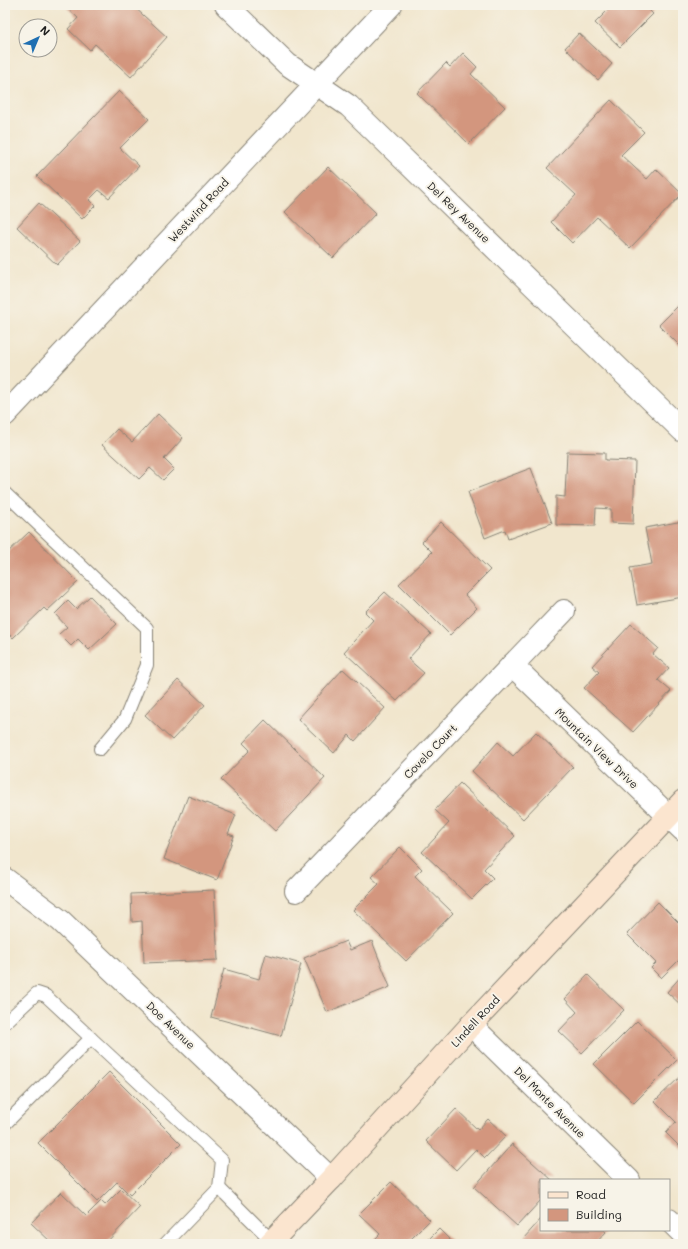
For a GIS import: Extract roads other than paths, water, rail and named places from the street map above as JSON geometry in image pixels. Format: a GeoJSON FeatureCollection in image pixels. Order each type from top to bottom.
{"type":"FeatureCollection","features":[{"type":"Feature","properties":{"kind":"street","name":"Del Rey Avenue"},"geometry":{"type":"LineString","coordinates":[[226,5],[287,64],[349,106],[683,431]]}},
{"type":"Feature","properties":{"kind":"street","name":"Westwind Road"},"geometry":{"type":"LineString","coordinates":[[5,415],[391,5]]}},
{"type":"Feature","properties":{"kind":"street","name":"Covelo Court"},"geometry":{"type":"LineString","coordinates":[[296,891],[564,611]]}},
{"type":"Feature","properties":{"kind":"street","name":"Mountain View Drive"},"geometry":{"type":"LineString","coordinates":[[512,666],[678,816]]}},
{"type":"Feature","properties":{"kind":"street","name":"Lindell Road"},"geometry":{"type":"LineString","coordinates":[[272,1243],[471,1025],[678,816]]}},
{"type":"Feature","properties":{"kind":"street","name":"Doe Avenue"},"geometry":{"type":"LineString","coordinates":[[5,879],[61,921],[331,1178]]}},
{"type":"Feature","properties":{"kind":"street","name":"Del Monte Avenue"},"geometry":{"type":"LineString","coordinates":[[471,1025],[628,1179]]}},
{"type":"Feature","properties":{"kind":"street"},"geometry":{"type":"LineString","coordinates":[[670,1221],[683,1234]]}},
{"type":"Feature","properties":{"kind":"lane"},"geometry":{"type":"LineString","coordinates":[[5,493],[147,628],[147,665],[125,719],[100,749]]}},
{"type":"Feature","properties":{"kind":"lane"},"geometry":{"type":"LineString","coordinates":[[5,1023],[37,993],[46,996],[222,1160],[219,1188],[165,1244]]}},
{"type":"Feature","properties":{"kind":"lane"},"geometry":{"type":"LineString","coordinates":[[5,1124],[91,1038]]}},
{"type":"Feature","properties":{"kind":"lane"},"geometry":{"type":"LineString","coordinates":[[219,1188],[272,1243]]}}]}
